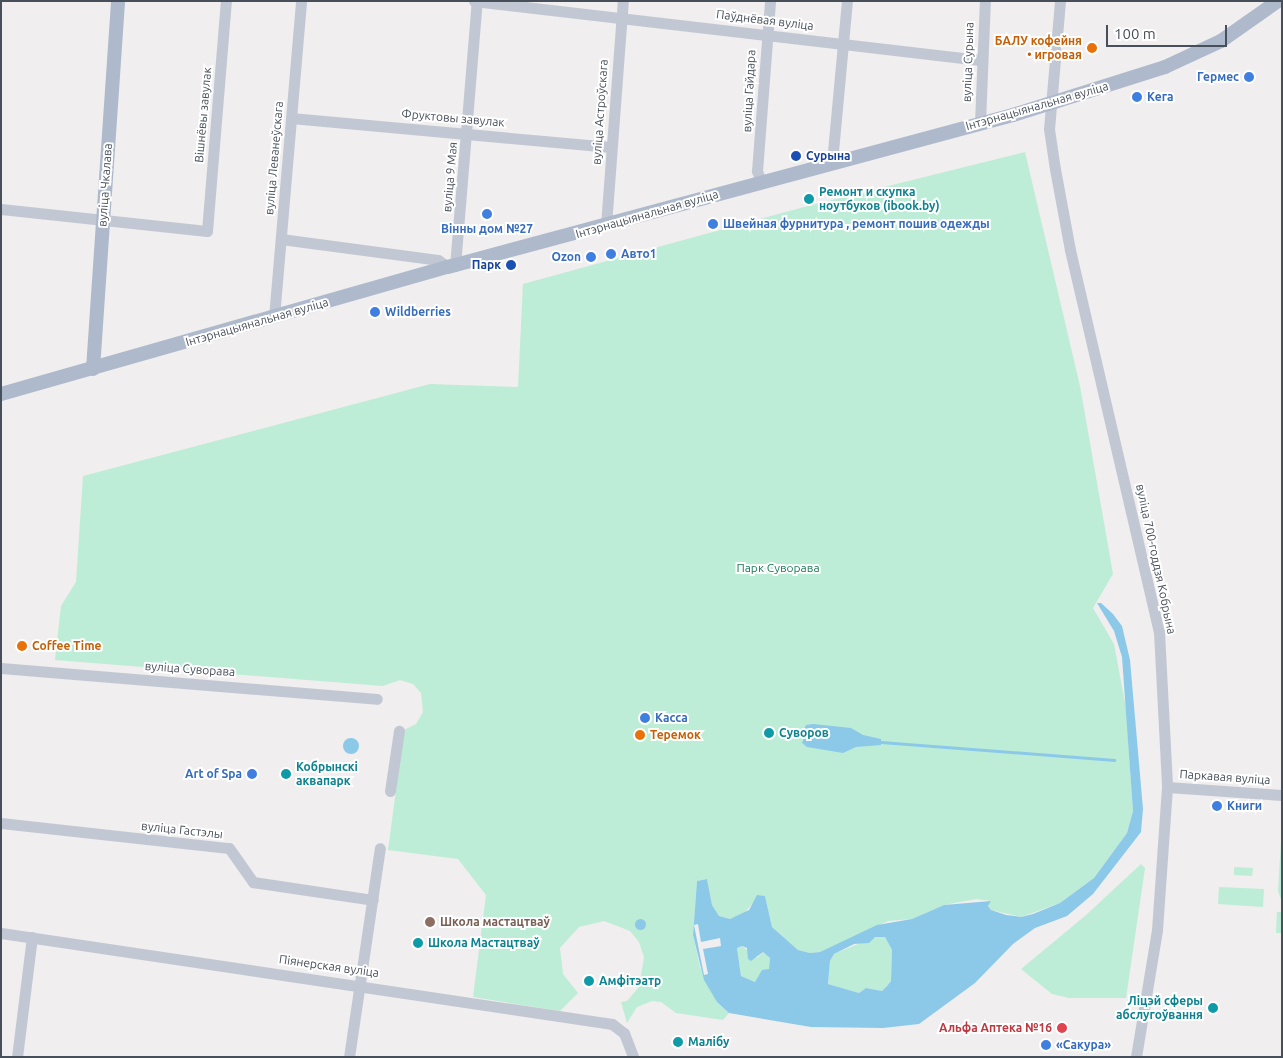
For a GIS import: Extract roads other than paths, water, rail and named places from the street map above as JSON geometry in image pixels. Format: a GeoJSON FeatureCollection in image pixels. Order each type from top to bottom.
{"type":"FeatureCollection","features":[{"type":"Feature","properties":{"kind":"main road","name":"вуліца Чкалава"},"geometry":{"type":"LineString","coordinates":[[93,369],[118,1]]}},
{"type":"Feature","properties":{"kind":"main road","name":"Інтэрнацыянальная вуліца"},"geometry":{"type":"LineString","coordinates":[[1,394],[452,267],[1050,103],[1165,67],[1201,51],[1243,28],[1278,1]]}},
{"type":"Feature","properties":{"kind":"street","name":"Вішнёвы завулак"},"geometry":{"type":"LineString","coordinates":[[102,219],[207,231],[226,1]]}},
{"type":"Feature","properties":{"kind":"street","name":"вуліца Леванеўскага"},"geometry":{"type":"LineString","coordinates":[[274,317],[301,1]]}},
{"type":"Feature","properties":{"kind":"street","name":"Паўднёвая вуліца"},"geometry":{"type":"LineString","coordinates":[[476,1],[551,5],[622,17],[980,60]]}},
{"type":"Feature","properties":{"kind":"street","name":"вуліца 9 Мая"},"geometry":{"type":"LineString","coordinates":[[452,267],[468,133],[476,1]]}},
{"type":"Feature","properties":{"kind":"street","name":"вуліца Астроўскага"},"geometry":{"type":"LineString","coordinates":[[606,225],[623,1]]}},
{"type":"Feature","properties":{"kind":"street","name":"вуліца Гайдара"},"geometry":{"type":"LineString","coordinates":[[761,182],[757,171],[765,34],[770,1]]}},
{"type":"Feature","properties":{"kind":"street"},"geometry":{"type":"LineString","coordinates":[[832,162],[848,1]]}},
{"type":"Feature","properties":{"kind":"street","name":"вуліца Сурына"},"geometry":{"type":"LineString","coordinates":[[980,123],[980,60],[985,1]]}},
{"type":"Feature","properties":{"kind":"street","name":"вуліца 700-годдзя Кобрына"},"geometry":{"type":"LineString","coordinates":[[1060,1],[1049,129],[1070,250],[1158,632],[1167,787],[1156,930],[1136,1057]]}},
{"type":"Feature","properties":{"kind":"street","name":"Фруктовы завулак"},"geometry":{"type":"LineString","coordinates":[[291,118],[611,147]]}},
{"type":"Feature","properties":{"kind":"street"},"geometry":{"type":"LineString","coordinates":[[1,209],[102,219]]}},
{"type":"Feature","properties":{"kind":"street"},"geometry":{"type":"LineString","coordinates":[[281,239],[438,260],[452,267]]}},
{"type":"Feature","properties":{"kind":"street","name":"вуліца Суворава"},"geometry":{"type":"LineString","coordinates":[[1,668],[376,699]]}},
{"type":"Feature","properties":{"kind":"street"},"geometry":{"type":"LineString","coordinates":[[390,791],[399,731]]}},
{"type":"Feature","properties":{"kind":"street","name":"Паркавая вуліца"},"geometry":{"type":"LineString","coordinates":[[1167,787],[1282,795]]}},
{"type":"Feature","properties":{"kind":"street","name":"вуліца Гастэлы"},"geometry":{"type":"LineString","coordinates":[[1,823],[230,848],[253,882],[373,900]]}},
{"type":"Feature","properties":{"kind":"street"},"geometry":{"type":"LineString","coordinates":[[349,1057],[362,985],[380,848]]}},
{"type":"Feature","properties":{"kind":"street","name":"Піянерская вуліца"},"geometry":{"type":"LineString","coordinates":[[1,933],[362,985],[612,1024],[624,1033],[633,1057]]}},
{"type":"Feature","properties":{"kind":"street"},"geometry":{"type":"LineString","coordinates":[[18,1057],[32,937]]}},
{"type":"Feature","properties":{"kind":"water"},"geometry":{"type":"Polygon","coordinates":[[[1097,603],[1101,603],[1113,614],[1122,626],[1130,660],[1143,809],[1141,832],[1093,894],[1067,916],[1035,928],[1013,944],[975,983],[919,1024],[883,1028],[811,1027],[729,1013],[717,1002],[704,980],[693,935],[697,881],[707,879],[712,905],[719,916],[730,919],[749,910],[757,895],[765,896],[772,927],[798,950],[810,953],[820,952],[877,925],[912,919],[944,905],[991,901],[988,906],[991,910],[1006,915],[1021,917],[1033,914],[1060,903],[1094,878],[1127,833],[1133,811],[1122,657],[1114,631],[1097,603]],[[875,937],[869,943],[854,944],[834,954],[830,961],[828,984],[859,993],[866,988],[882,991],[887,986],[891,981],[892,950],[885,937],[875,937]],[[742,946],[737,948],[741,976],[755,982],[762,970],[769,969],[770,958],[763,952],[751,961],[748,959],[747,948],[742,946]]]}},
{"type":"Feature","properties":{"kind":"water"},"geometry":{"type":"Polygon","coordinates":[[[806,725],[851,728],[863,735],[881,739],[881,745],[856,747],[843,753],[807,747],[802,743],[806,732],[803,731],[806,725]]]}},
{"type":"Feature","properties":{"kind":"water"},"geometry":{"type":"Polygon","coordinates":[[[351,738],[357,740],[359,746],[357,752],[351,754],[345,752],[343,746],[345,740],[351,738]]]}},
{"type":"Feature","properties":{"kind":"water"},"geometry":{"type":"Polygon","coordinates":[[[640,918],[646,924],[640,930],[634,924],[640,918]]]}},
{"type":"Feature","properties":{"kind":"waterway"},"geometry":{"type":"LineString","coordinates":[[881,742],[1114,760]]}},
{"type":"Feature","properties":{"kind":"place","name":"БАЛУ кофейня • игровая"},"geometry":{"type":"Point","coordinates":[1092,48]}},
{"type":"Feature","properties":{"kind":"place","name":"Гермес"},"geometry":{"type":"Point","coordinates":[1249,77]}},
{"type":"Feature","properties":{"kind":"place","name":"Кега"},"geometry":{"type":"Point","coordinates":[1137,97]}},
{"type":"Feature","properties":{"kind":"place","name":"Сурына"},"geometry":{"type":"Point","coordinates":[796,156]}},
{"type":"Feature","properties":{"kind":"place","name":"Ремонт и скупка ноутбуков (ibook.by)"},"geometry":{"type":"Point","coordinates":[809,199]}},
{"type":"Feature","properties":{"kind":"place","name":"Вінны дом №27"},"geometry":{"type":"Point","coordinates":[487,214]}},
{"type":"Feature","properties":{"kind":"place","name":"Швейная фурнитура , ремонт пошив одежды"},"geometry":{"type":"Point","coordinates":[713,224]}},
{"type":"Feature","properties":{"kind":"place","name":"Авто1"},"geometry":{"type":"Point","coordinates":[611,254]}},
{"type":"Feature","properties":{"kind":"place","name":"Ozon"},"geometry":{"type":"Point","coordinates":[591,257]}},
{"type":"Feature","properties":{"kind":"place","name":"Парк"},"geometry":{"type":"Point","coordinates":[511,265]}},
{"type":"Feature","properties":{"kind":"place","name":"Wildberries"},"geometry":{"type":"Point","coordinates":[375,312]}},
{"type":"Feature","properties":{"kind":"place","name":"Coffee Time"},"geometry":{"type":"Point","coordinates":[22,646]}},
{"type":"Feature","properties":{"kind":"place","name":"Касса"},"geometry":{"type":"Point","coordinates":[645,718]}},
{"type":"Feature","properties":{"kind":"place","name":"Суворов"},"geometry":{"type":"Point","coordinates":[769,733]}},
{"type":"Feature","properties":{"kind":"place","name":"Теремок"},"geometry":{"type":"Point","coordinates":[640,735]}},
{"type":"Feature","properties":{"kind":"place","name":"Art of Spa"},"geometry":{"type":"Point","coordinates":[252,774]}},
{"type":"Feature","properties":{"kind":"place","name":"Кобрынскі аквапарк"},"geometry":{"type":"Point","coordinates":[286,774]}},
{"type":"Feature","properties":{"kind":"place","name":"Книги"},"geometry":{"type":"Point","coordinates":[1217,806]}},
{"type":"Feature","properties":{"kind":"place","name":"Школа мастацтваў"},"geometry":{"type":"Point","coordinates":[430,922]}},
{"type":"Feature","properties":{"kind":"place","name":"Школа Мастацтваў"},"geometry":{"type":"Point","coordinates":[418,943]}},
{"type":"Feature","properties":{"kind":"place","name":"Амфітэатр"},"geometry":{"type":"Point","coordinates":[589,981]}},
{"type":"Feature","properties":{"kind":"place","name":"Ліцэй сферы абслугоўвання"},"geometry":{"type":"Point","coordinates":[1213,1008]}},
{"type":"Feature","properties":{"kind":"place","name":"Альфа Аптека №16"},"geometry":{"type":"Point","coordinates":[1062,1028]}},
{"type":"Feature","properties":{"kind":"place","name":"Малібу"},"geometry":{"type":"Point","coordinates":[678,1042]}},
{"type":"Feature","properties":{"kind":"place","name":"«Сакура»"},"geometry":{"type":"Point","coordinates":[1046,1045]}},
{"type":"Feature","properties":{"kind":"park label","name":"Парк Суворава"},"geometry":{"type":"Point","coordinates":[778,568]}}]}
